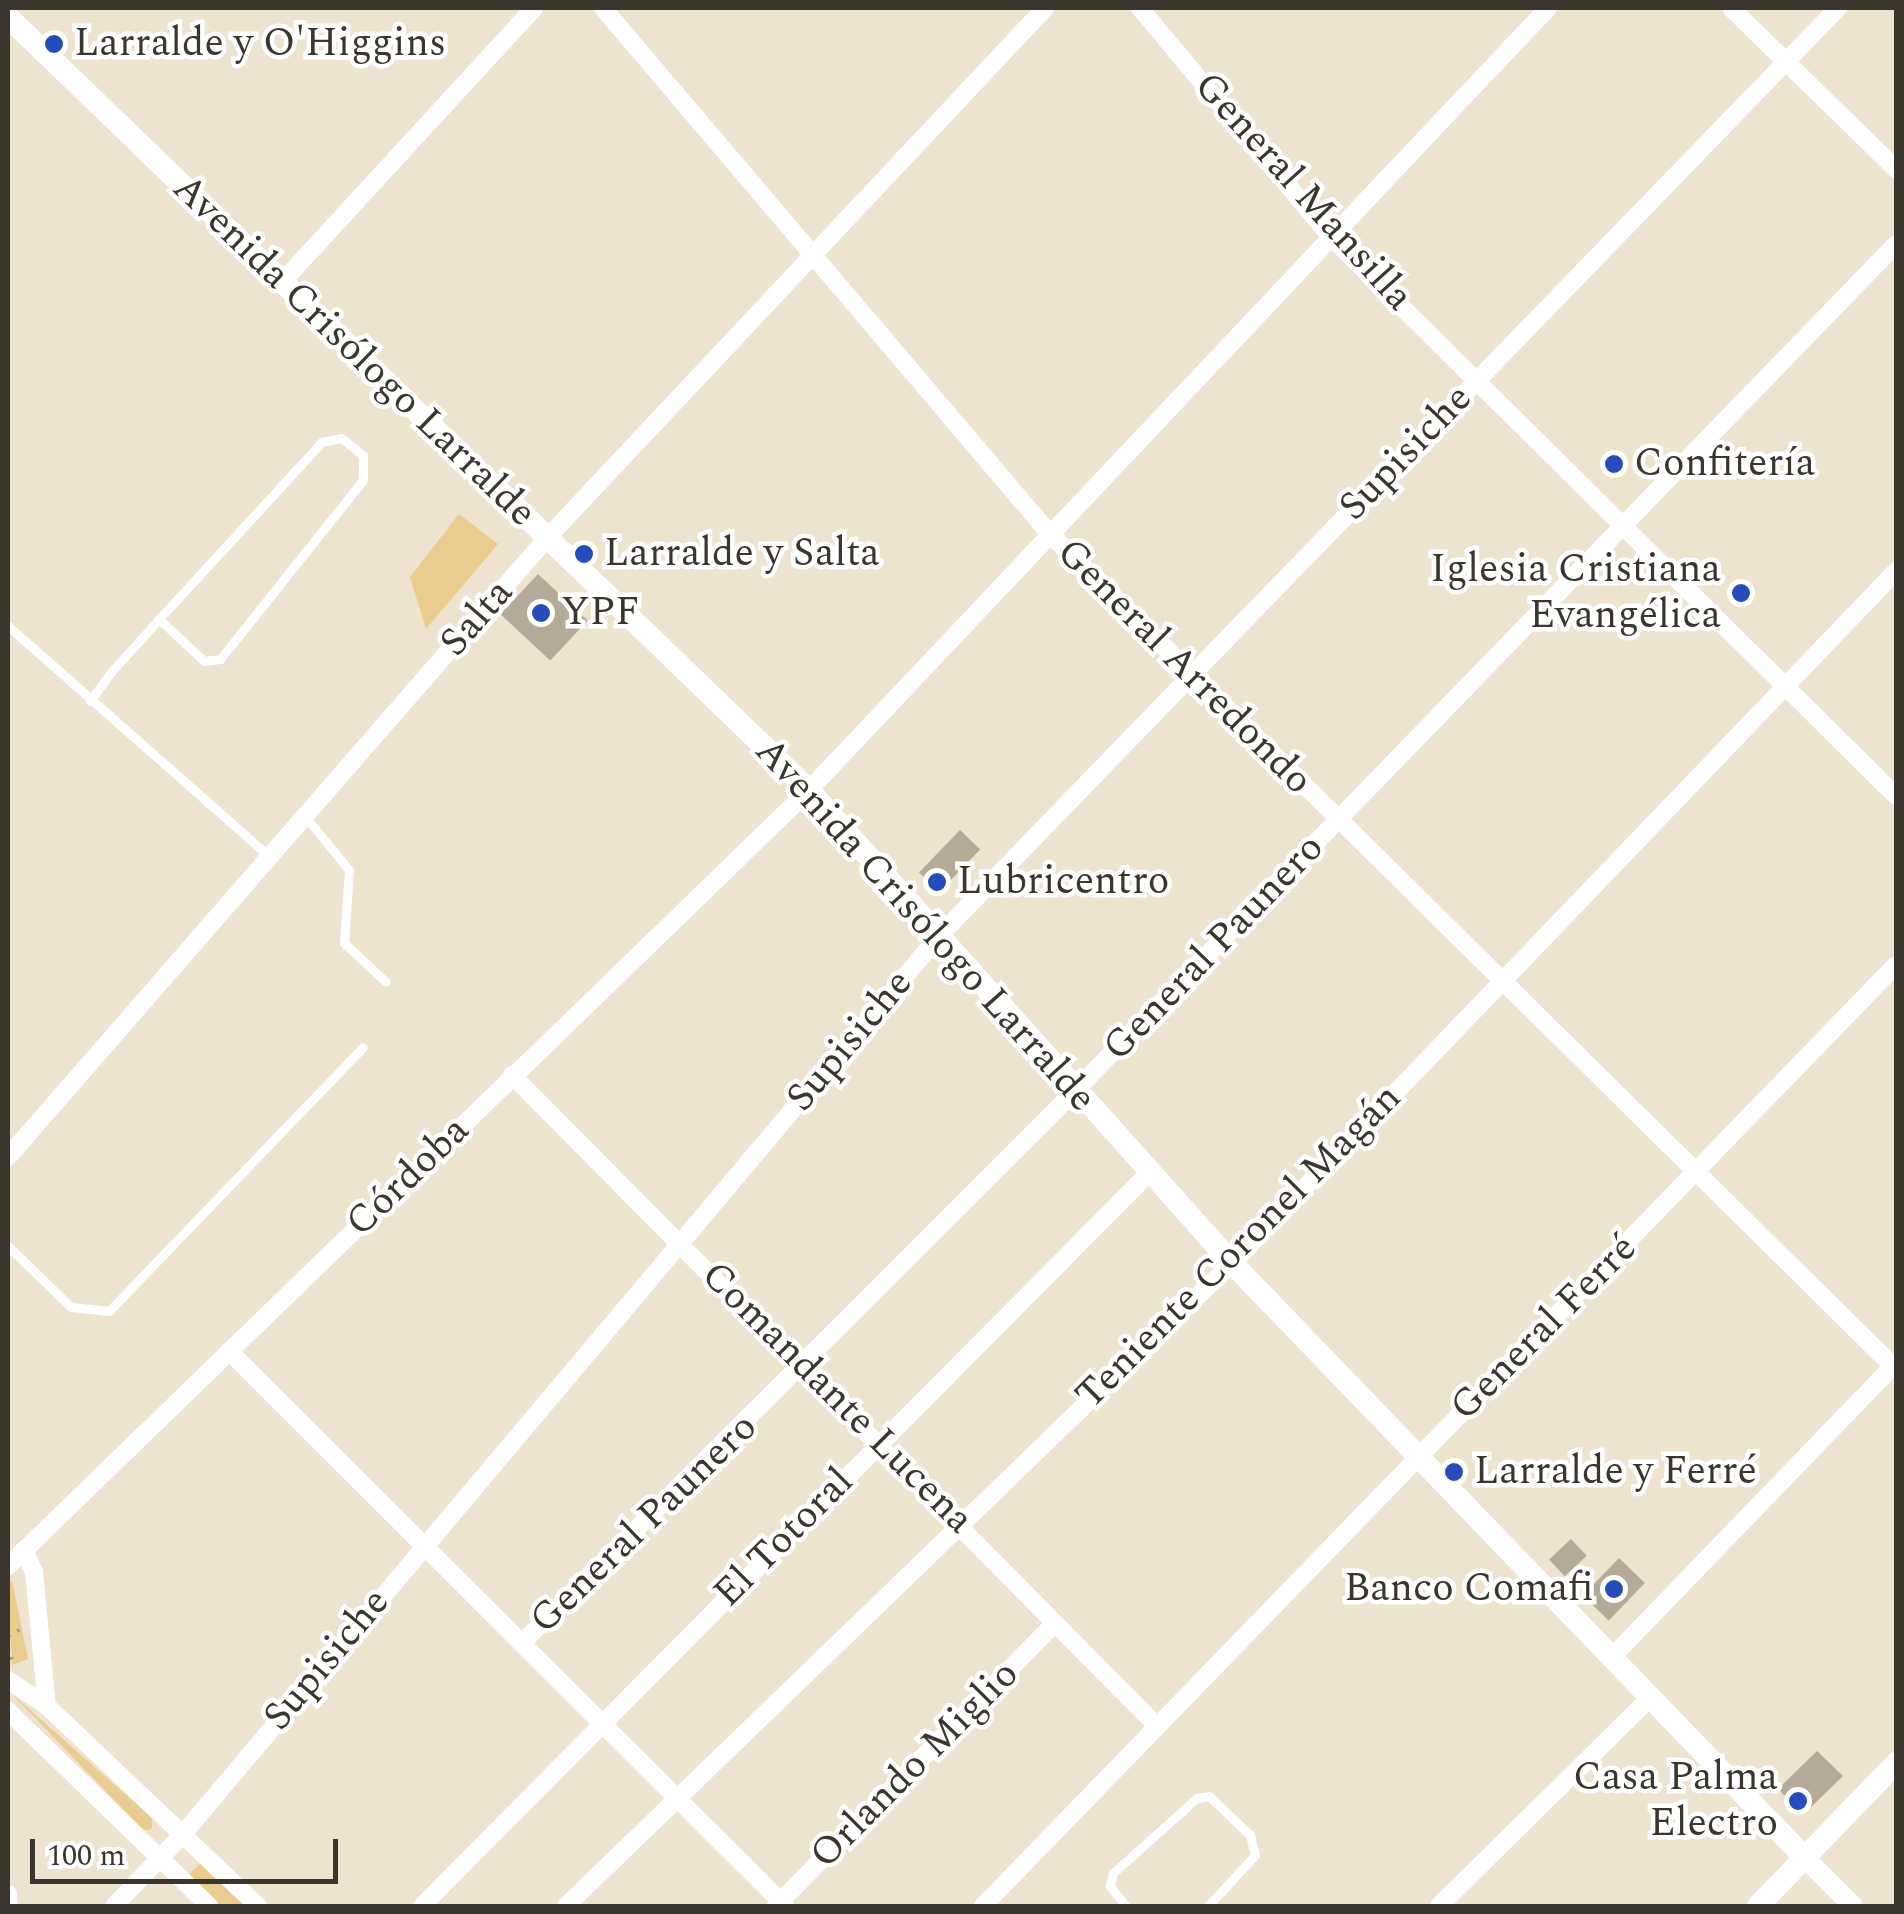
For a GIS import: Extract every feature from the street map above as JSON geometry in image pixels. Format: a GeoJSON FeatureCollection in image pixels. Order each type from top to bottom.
{"type":"FeatureCollection","features":[{"type":"Feature","properties":{"kind":"main road","name":"Avenida Crisólogo Larralde"},"geometry":{"type":"LineString","coordinates":[[14,15],[810,790],[1232,1263],[1806,1859]]}},
{"type":"Feature","properties":{"kind":"main road"},"geometry":{"type":"LineString","coordinates":[[1758,1906],[1896,1763]]}},
{"type":"Feature","properties":{"kind":"street"},"geometry":{"type":"LineString","coordinates":[[284,280],[534,8]]}},
{"type":"Feature","properties":{"kind":"street","name":"General Arredondo"},"geometry":{"type":"LineString","coordinates":[[603,8],[1049,533],[1694,1174],[1895,1366]]}},
{"type":"Feature","properties":{"kind":"street","name":"Salta"},"geometry":{"type":"LineString","coordinates":[[8,1156],[547,538],[1045,8]]}},
{"type":"Feature","properties":{"kind":"street","name":"General Mansilla"},"geometry":{"type":"LineString","coordinates":[[1140,8],[1331,236],[1896,796]]}},
{"type":"Feature","properties":{"kind":"street","name":"Córdoba"},"geometry":{"type":"LineString","coordinates":[[8,1566],[810,790],[1548,8]]}},
{"type":"Feature","properties":{"kind":"street"},"geometry":{"type":"LineString","coordinates":[[1731,8],[1896,169]]}},
{"type":"Feature","properties":{"kind":"street","name":"Supisiche"},"geometry":{"type":"LineString","coordinates":[[160,1860],[422,1544],[939,936],[1838,8]]}},
{"type":"Feature","properties":{"kind":"street","name":"General Paunero"},"geometry":{"type":"LineString","coordinates":[[522,1644],[1075,1091],[1896,244]]}},
{"type":"Feature","properties":{"kind":"street","name":"Teniente Coronel Magán"},"geometry":{"type":"LineString","coordinates":[[566,1906],[960,1521],[1232,1263],[1499,979],[1896,571]]}},
{"type":"Feature","properties":{"kind":"street","name":"General Ferré"},"geometry":{"type":"LineString","coordinates":[[983,1906],[1896,965]]}},
{"type":"Feature","properties":{"kind":"street","name":"Comandante Lucena"},"geometry":{"type":"LineString","coordinates":[[512,1075],[960,1521],[1157,1726]]}},
{"type":"Feature","properties":{"kind":"street","name":"El Totoral"},"geometry":{"type":"LineString","coordinates":[[422,1906],[1149,1173]]}},
{"type":"Feature","properties":{"kind":"street"},"geometry":{"type":"LineString","coordinates":[[229,1351],[780,1905]]}},
{"type":"Feature","properties":{"kind":"street"},"geometry":{"type":"LineString","coordinates":[[1612,1657],[1895,1366]]}},
{"type":"Feature","properties":{"kind":"street"},"geometry":{"type":"LineString","coordinates":[[24,1550],[34,1572],[47,1706]]}},
{"type":"Feature","properties":{"kind":"street","name":"Orlando Miglio"},"geometry":{"type":"LineString","coordinates":[[780,1905],[1055,1623]]}},
{"type":"Feature","properties":{"kind":"street"},"geometry":{"type":"LineString","coordinates":[[8,1680],[47,1706],[258,1906]]}},
{"type":"Feature","properties":{"kind":"street"},"geometry":{"type":"LineString","coordinates":[[1439,1906],[1650,1698]]}},
{"type":"Feature","properties":{"kind":"street"},"geometry":{"type":"LineString","coordinates":[[8,1712],[209,1906]]}},
{"type":"Feature","properties":{"kind":"street","name":"Avenida Crisólogo Larralde"},"geometry":{"type":"LineString","coordinates":[[1806,1859],[1853,1906]]}},
{"type":"Feature","properties":{"kind":"street"},"geometry":{"type":"LineString","coordinates":[[114,1906],[160,1860]]}},
{"type":"Feature","properties":{"kind":"street"},"geometry":{"type":"LineString","coordinates":[[8,1894],[9,1906]]}},
{"type":"Feature","properties":{"kind":"lane"},"geometry":{"type":"LineString","coordinates":[[90,701],[160,620],[322,442],[340,438],[363,455],[363,480],[220,659],[204,661],[160,620]]}},
{"type":"Feature","properties":{"kind":"lane"},"geometry":{"type":"LineString","coordinates":[[8,626],[270,856]]}},
{"type":"Feature","properties":{"kind":"lane"},"geometry":{"type":"LineString","coordinates":[[305,816],[349,870],[344,943],[386,982]]}},
{"type":"Feature","properties":{"kind":"lane"},"geometry":{"type":"LineString","coordinates":[[8,1246],[71,1306],[109,1311],[363,1047]]}},
{"type":"Feature","properties":{"kind":"lane"},"geometry":{"type":"LineString","coordinates":[[1126,1906],[1110,1886],[1113,1873],[1197,1798],[1209,1796],[1250,1835],[1256,1855],[1208,1906]]}},
{"type":"Feature","properties":{"kind":"shaded area"},"geometry":{"type":"Polygon","coordinates":[[[459,514],[498,544],[426,629],[410,577],[459,514]]]}},
{"type":"Feature","properties":{"kind":"shaded area"},"geometry":{"type":"Polygon","coordinates":[[[12,1581],[28,1659],[12,1665],[8,1585],[12,1581]]]}},
{"type":"Feature","properties":{"kind":"shaded area"},"geometry":{"type":"Polygon","coordinates":[[[11,1693],[152,1818],[152,1829],[143,1830],[11,1693]]]}},
{"type":"Feature","properties":{"kind":"shaded area"},"geometry":{"type":"Polygon","coordinates":[[[200,1864],[245,1906],[221,1906],[189,1874],[200,1864]]]}},
{"type":"Feature","properties":{"kind":"building"},"geometry":{"type":"Polygon","coordinates":[[[538,574],[588,620],[550,661],[500,614],[538,574]]]}},
{"type":"Feature","properties":{"kind":"building"},"geometry":{"type":"Polygon","coordinates":[[[960,830],[980,849],[939,892],[919,872],[960,830]]]}},
{"type":"Feature","properties":{"kind":"building"},"geometry":{"type":"Polygon","coordinates":[[[1571,1539],[1587,1556],[1565,1576],[1549,1559],[1571,1539]]]}},
{"type":"Feature","properties":{"kind":"building","name":"Banco Comafi"},"geometry":{"type":"Polygon","coordinates":[[[1619,1558],[1645,1583],[1609,1620],[1583,1595],[1619,1558]]]}},
{"type":"Feature","properties":{"kind":"building"},"geometry":{"type":"Polygon","coordinates":[[[1817,1751],[1843,1776],[1811,1807],[1795,1806],[1778,1789],[1817,1751]]]}},
{"type":"Feature","properties":{"kind":"place","name":"Larralde y O'Higgins"},"geometry":{"type":"Point","coordinates":[54,44]}},
{"type":"Feature","properties":{"kind":"place","name":"Confitería"},"geometry":{"type":"Point","coordinates":[1614,464]}},
{"type":"Feature","properties":{"kind":"place","name":"Larralde y Salta"},"geometry":{"type":"Point","coordinates":[584,554]}},
{"type":"Feature","properties":{"kind":"place","name":"Iglesia Cristiana Evangélica"},"geometry":{"type":"Point","coordinates":[1741,593]}},
{"type":"Feature","properties":{"kind":"place","name":"YPF"},"geometry":{"type":"Point","coordinates":[541,613]}},
{"type":"Feature","properties":{"kind":"place","name":"Lubricentro"},"geometry":{"type":"Point","coordinates":[937,882]}},
{"type":"Feature","properties":{"kind":"place","name":"Larralde y Ferré"},"geometry":{"type":"Point","coordinates":[1454,1472]}},
{"type":"Feature","properties":{"kind":"place","name":"Banco Comafi"},"geometry":{"type":"Point","coordinates":[1614,1589]}},
{"type":"Feature","properties":{"kind":"place","name":"Casa Palma Electro"},"geometry":{"type":"Point","coordinates":[1798,1801]}}]}
